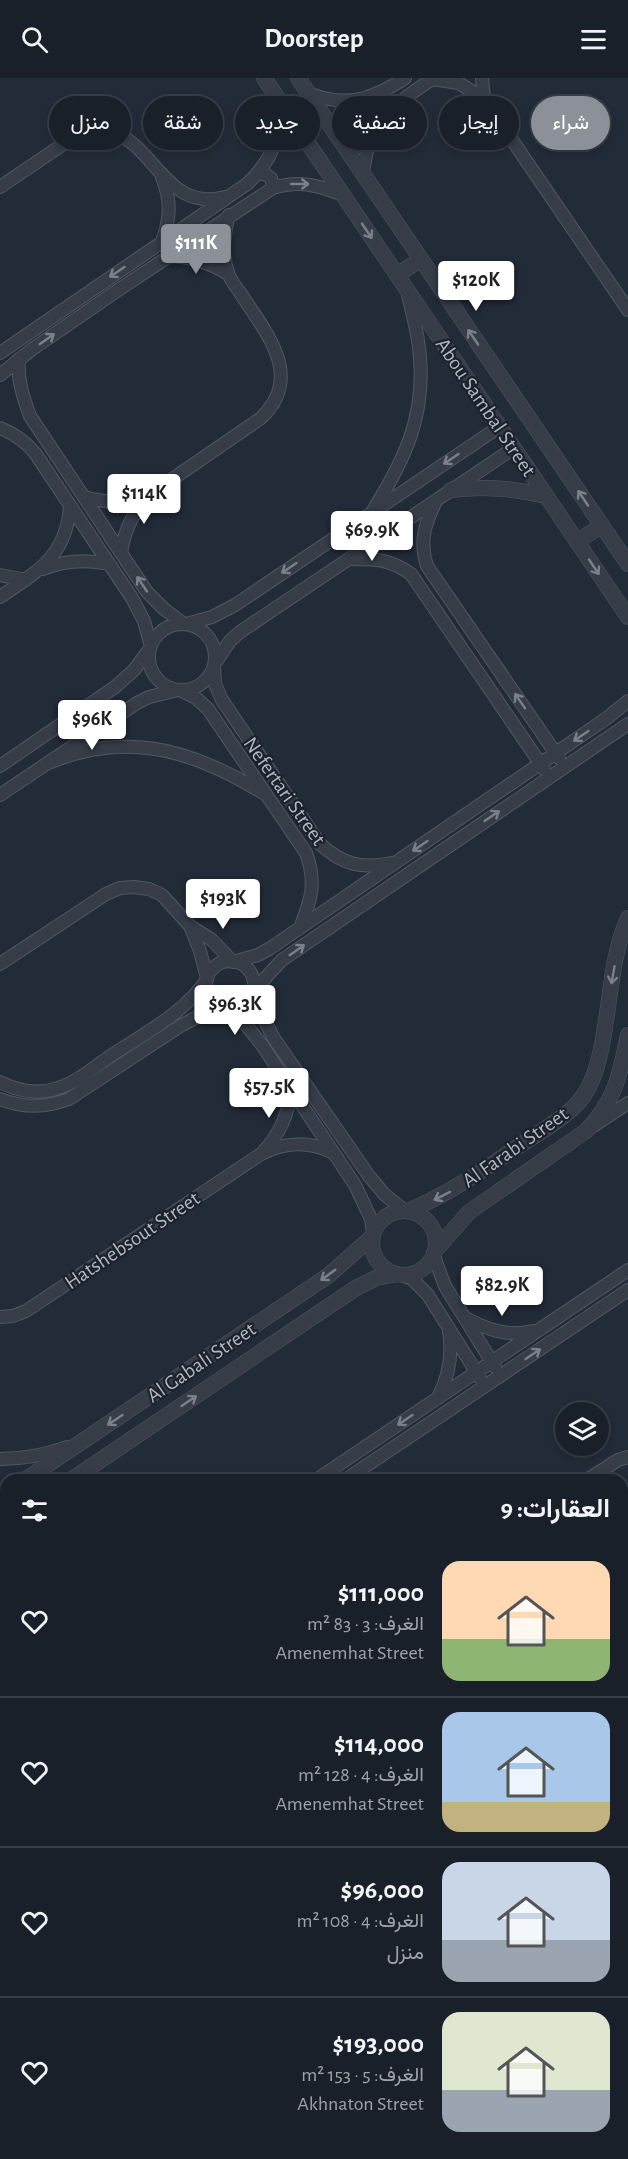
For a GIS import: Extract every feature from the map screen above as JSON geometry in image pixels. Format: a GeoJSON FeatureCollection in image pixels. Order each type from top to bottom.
{"type":"FeatureCollection","features":[{"type":"Feature","properties":{"kind":"street","name":"Abou Sambal Street"},"geometry":{"type":"LineString","coordinates":[[264,78],[276,96]]}},
{"type":"Feature","properties":{"kind":"street","name":"Abou Sambal Street"},"geometry":{"type":"LineString","coordinates":[[298,78],[628,564]]}},
{"type":"Feature","properties":{"kind":"street"},"geometry":{"type":"LineString","coordinates":[[308,93],[321,98],[350,101],[371,97],[405,78]]}},
{"type":"Feature","properties":{"kind":"street"},"geometry":{"type":"LineString","coordinates":[[406,96],[433,78],[459,83],[479,96]]}},
{"type":"Feature","properties":{"kind":"street"},"geometry":{"type":"LineString","coordinates":[[482,78],[484,96]]}},
{"type":"Feature","properties":{"kind":"street"},"geometry":{"type":"LineString","coordinates":[[389,96],[390,88]]}},
{"type":"Feature","properties":{"kind":"street"},"geometry":{"type":"LineString","coordinates":[[0,187],[74,137],[100,130],[113,132],[126,137],[148,158],[161,176],[168,192],[170,209],[168,226],[162,242]]}},
{"type":"Feature","properties":{"kind":"street"},"geometry":{"type":"LineString","coordinates":[[0,353],[229,196],[258,174],[274,150]]}},
{"type":"Feature","properties":{"kind":"street","name":"Abou Sambal Street"},"geometry":{"type":"LineString","coordinates":[[313,150],[628,617]]}},
{"type":"Feature","properties":{"kind":"street"},"geometry":{"type":"LineString","coordinates":[[363,174],[367,150]]}},
{"type":"Feature","properties":{"kind":"street"},"geometry":{"type":"LineString","coordinates":[[519,150],[628,310]]}},
{"type":"Feature","properties":{"kind":"street"},"geometry":{"type":"LineString","coordinates":[[258,174],[265,174],[271,178],[273,188]]}},
{"type":"Feature","properties":{"kind":"street"},"geometry":{"type":"LineString","coordinates":[[161,176],[186,194],[200,199],[214,200],[229,196]]}},
{"type":"Feature","properties":{"kind":"street"},"geometry":{"type":"LineString","coordinates":[[0,375],[19,359],[169,256],[273,188],[300,183],[314,184],[343,195]]}},
{"type":"Feature","properties":{"kind":"street"},"geometry":{"type":"LineString","coordinates":[[121,553],[124,535],[141,503],[261,418],[271,408],[278,395],[282,380],[281,365],[276,351],[228,274],[224,245],[229,215]]}},
{"type":"Feature","properties":{"kind":"street"},"geometry":{"type":"LineString","coordinates":[[169,256],[206,262],[228,274]]}},
{"type":"Feature","properties":{"kind":"street"},"geometry":{"type":"LineString","coordinates":[[397,275],[421,259]]}},
{"type":"Feature","properties":{"kind":"street"},"geometry":{"type":"LineString","coordinates":[[372,513],[405,455],[419,407],[420,357],[406,288]]}},
{"type":"Feature","properties":{"kind":"street"},"geometry":{"type":"LineString","coordinates":[[19,359],[18,371],[24,401],[30,416],[151,596],[185,624],[195,627],[209,637],[215,654],[214,664]]}},
{"type":"Feature","properties":{"kind":"street"},"geometry":{"type":"LineString","coordinates":[[0,766],[115,687],[134,670],[155,638],[168,627],[212,617],[235,605],[499,427]]}},
{"type":"Feature","properties":{"kind":"street"},"geometry":{"type":"LineString","coordinates":[[0,428],[25,442],[35,453],[139,609],[151,647],[149,657],[153,672],[164,684],[179,690]]}},
{"type":"Feature","properties":{"kind":"street"},"geometry":{"type":"LineString","coordinates":[[35,453],[36,443],[47,442]]}},
{"type":"Feature","properties":{"kind":"street"},"geometry":{"type":"LineString","coordinates":[[0,795],[137,703],[156,694],[195,688],[201,684],[207,679],[230,641],[240,632],[514,448]]}},
{"type":"Feature","properties":{"kind":"street"},"geometry":{"type":"LineString","coordinates":[[452,490],[490,487],[528,491],[546,496]]}},
{"type":"Feature","properties":{"kind":"street"},"geometry":{"type":"LineString","coordinates":[[84,497],[102,502],[120,502],[138,499],[155,491]]}},
{"type":"Feature","properties":{"kind":"street"},"geometry":{"type":"LineString","coordinates":[[436,501],[424,531],[424,555],[427,566],[565,766]]}},
{"type":"Feature","properties":{"kind":"street"},"geometry":{"type":"LineString","coordinates":[[0,597],[39,570],[59,548],[67,527],[70,505]]}},
{"type":"Feature","properties":{"kind":"street"},"geometry":{"type":"LineString","coordinates":[[577,542],[602,525]]}},
{"type":"Feature","properties":{"kind":"street"},"geometry":{"type":"LineString","coordinates":[[350,559],[385,560],[411,574],[549,777]]}},
{"type":"Feature","properties":{"kind":"street"},"geometry":{"type":"LineString","coordinates":[[39,570],[74,560],[92,560],[109,564]]}},
{"type":"Feature","properties":{"kind":"street"},"geometry":{"type":"LineString","coordinates":[[0,575],[26,580]]}},
{"type":"Feature","properties":{"kind":"street","name":"Nefertari Street"},"geometry":{"type":"LineString","coordinates":[[214,664],[215,684],[222,700],[320,844],[338,858],[358,865],[373,867],[396,862]]}},
{"type":"Feature","properties":{"kind":"street","name":"Nefertari Street"},"geometry":{"type":"LineString","coordinates":[[179,690],[196,698],[208,709],[306,853],[311,866],[312,894],[300,928]]}},
{"type":"Feature","properties":{"kind":"street"},"geometry":{"type":"LineString","coordinates":[[233,962],[258,955],[300,928],[607,718],[628,701]]}},
{"type":"Feature","properties":{"kind":"street"},"geometry":{"type":"LineString","coordinates":[[0,1099],[28,1106],[56,1104],[69,1099],[182,1025],[203,1014],[241,1007],[282,960],[628,724]]}},
{"type":"Feature","properties":{"kind":"street"},"geometry":{"type":"LineString","coordinates":[[48,763],[84,751],[122,747],[160,749],[197,759],[232,774],[267,796]]}},
{"type":"Feature","properties":{"kind":"street"},"geometry":{"type":"LineString","coordinates":[[0,964],[96,900],[120,888],[141,888],[162,895],[190,926],[212,940],[233,962]]}},
{"type":"Feature","properties":{"kind":"street","name":"Al Farabi Street"},"geometry":{"type":"LineString","coordinates":[[406,1211],[443,1196],[475,1176],[561,1118],[586,1092],[599,1060],[615,964],[628,918]]}},
{"type":"Feature","properties":{"kind":"street"},"geometry":{"type":"LineString","coordinates":[[190,926],[200,951],[210,998],[219,1007],[226,1009],[254,1035],[361,1196],[371,1219],[374,1253],[377,1260],[383,1267],[412,1279],[422,1287],[486,1386]]}},
{"type":"Feature","properties":{"kind":"street"},"geometry":{"type":"LineString","coordinates":[[0,1082],[14,1089],[28,1092],[43,1092],[71,1083],[184,1006],[214,968],[226,962],[239,963],[250,971],[253,977],[254,990],[262,1016],[273,1037],[362,1167],[385,1195],[406,1211],[417,1214],[430,1226],[434,1234],[434,1253],[445,1286],[500,1376]]}},
{"type":"Feature","properties":{"kind":"street","name":"Al Farabi Street"},"geometry":{"type":"LineString","coordinates":[[434,1253],[469,1212],[586,1131],[602,1113],[614,1092],[628,1035]]}},
{"type":"Feature","properties":{"kind":"street","name":"Hatshebsout Street"},"geometry":{"type":"LineString","coordinates":[[261,1154],[283,1126],[289,1109],[291,1091]]}},
{"type":"Feature","properties":{"kind":"street"},"geometry":{"type":"LineString","coordinates":[[586,1131],[628,1103]]}},
{"type":"Feature","properties":{"kind":"street","name":"Hatshebsout Street"},"geometry":{"type":"LineString","coordinates":[[0,1317],[13,1316],[26,1311],[261,1154],[274,1148],[296,1143],[319,1146],[332,1152]]}},
{"type":"Feature","properties":{"kind":"street"},"geometry":{"type":"LineString","coordinates":[[373,1235],[377,1226],[389,1215],[406,1211]]}},
{"type":"Feature","properties":{"kind":"street","name":"Al Gabali Street"},"geometry":{"type":"LineString","coordinates":[[34,1474],[329,1275],[373,1235]]}},
{"type":"Feature","properties":{"kind":"street"},"geometry":{"type":"LineString","coordinates":[[398,1274],[416,1272],[429,1261],[434,1253]]}},
{"type":"Feature","properties":{"kind":"street"},"geometry":{"type":"LineString","coordinates":[[325,1474],[628,1270]]}},
{"type":"Feature","properties":{"kind":"street","name":"Al Gabali Street"},"geometry":{"type":"LineString","coordinates":[[80,1474],[356,1288],[376,1278],[398,1274]]}},
{"type":"Feature","properties":{"kind":"street"},"geometry":{"type":"LineString","coordinates":[[354,1474],[628,1290]]}},
{"type":"Feature","properties":{"kind":"street"},"geometry":{"type":"LineString","coordinates":[[463,1317],[493,1331],[509,1334],[540,1329]]}},
{"type":"Feature","properties":{"kind":"street"},"geometry":{"type":"LineString","coordinates":[[438,1398],[449,1371],[451,1356],[449,1326]]}},
{"type":"Feature","properties":{"kind":"street"},"geometry":{"type":"LineString","coordinates":[[0,1459],[19,1459],[53,1452],[85,1441]]}},
{"type":"Feature","properties":{"kind":"street"},"geometry":{"type":"LineString","coordinates":[[596,1474],[618,1460],[628,1457]]}},
{"type":"Feature","properties":{"kind":"street"},"geometry":{"type":"LineString","coordinates":[[92,1474],[100,1461]]}}]}
